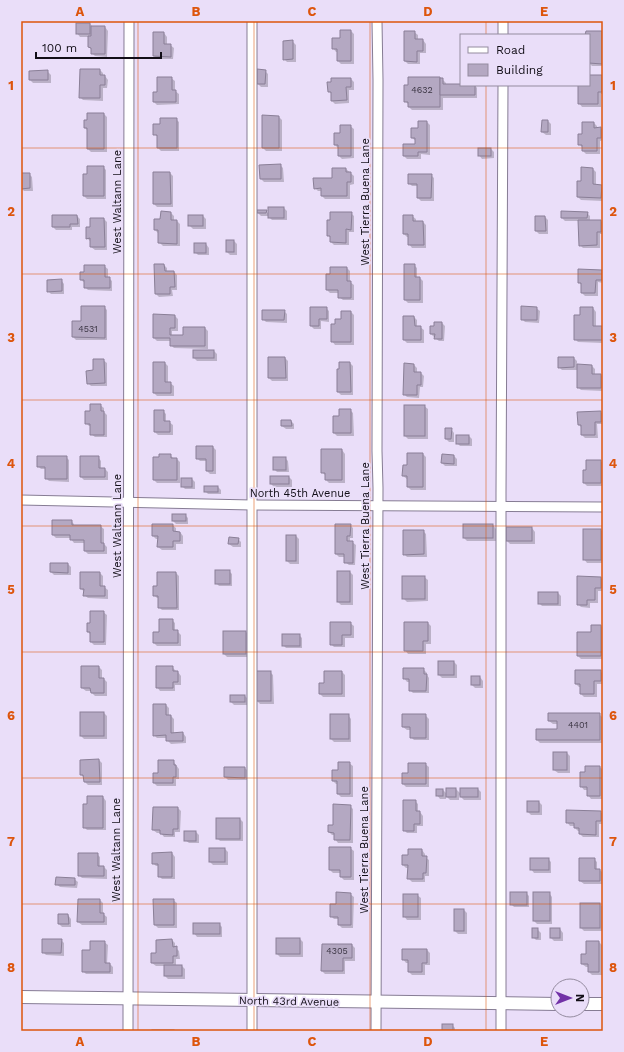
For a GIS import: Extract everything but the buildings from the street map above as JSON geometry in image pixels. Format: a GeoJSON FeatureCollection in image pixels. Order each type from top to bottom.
{"type":"FeatureCollection","features":[{"type":"Feature","properties":{"kind":"main road","name":"North 43rd Avenue"},"geometry":{"type":"LineString","coordinates":[[21,997],[550,1004]]}},
{"type":"Feature","properties":{"kind":"main road"},"geometry":{"type":"LineString","coordinates":[[590,1004],[603,1004]]}},
{"type":"Feature","properties":{"kind":"street","name":"West Waltann Lane"},"geometry":{"type":"LineString","coordinates":[[128,1031],[129,21]]}},
{"type":"Feature","properties":{"kind":"street"},"geometry":{"type":"LineString","coordinates":[[252,21],[252,1031]]}},
{"type":"Feature","properties":{"kind":"street","name":"West Tierra Buena Lane"},"geometry":{"type":"LineString","coordinates":[[376,21],[378,80],[376,1031]]}},
{"type":"Feature","properties":{"kind":"street"},"geometry":{"type":"LineString","coordinates":[[503,21],[503,34]]}},
{"type":"Feature","properties":{"kind":"street"},"geometry":{"type":"LineString","coordinates":[[501,1031],[503,86]]}},
{"type":"Feature","properties":{"kind":"street","name":"North 45th Avenue"},"geometry":{"type":"LineString","coordinates":[[21,500],[252,504],[603,507]]}}]}
